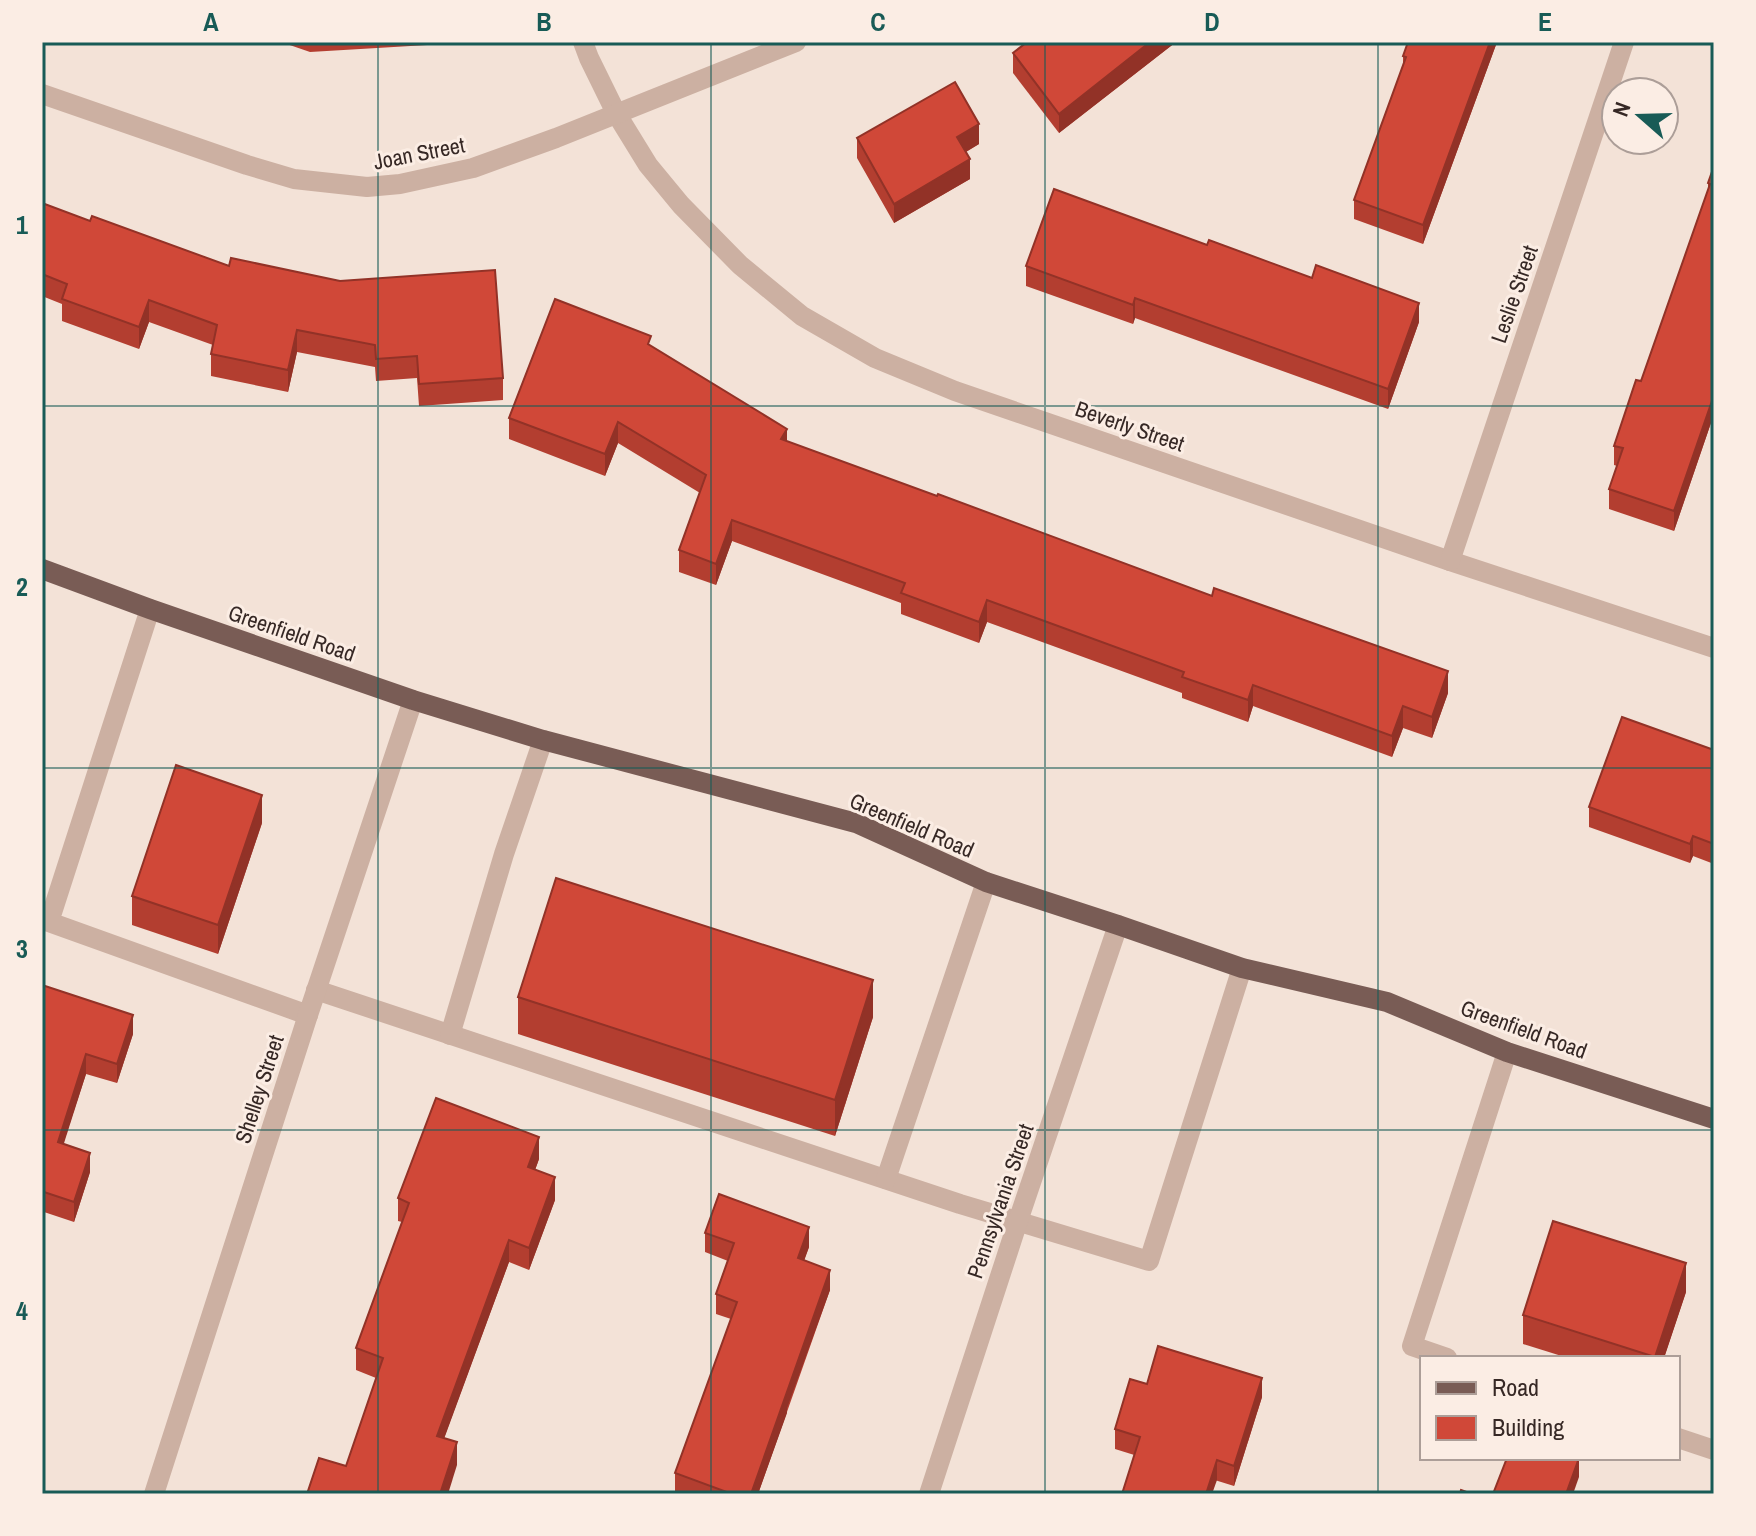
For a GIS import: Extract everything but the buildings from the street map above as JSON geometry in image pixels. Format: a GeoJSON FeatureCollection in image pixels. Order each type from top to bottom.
{"type":"FeatureCollection","features":[{"type":"Feature","properties":{"kind":"main road","name":"Greenfield Road"},"geometry":{"type":"LineString","coordinates":[[42,569],[413,700],[543,740],[856,823],[986,882],[1242,968],[1387,1002],[1507,1052],[1714,1119]]}},
{"type":"Feature","properties":{"kind":"street","name":"Beverly Street"},"geometry":{"type":"LineString","coordinates":[[583,42],[616,113],[648,165],[681,205],[740,265],[802,316],[875,358],[955,391],[1714,648]]}},
{"type":"Feature","properties":{"kind":"street","name":"Joan Street"},"geometry":{"type":"LineString","coordinates":[[42,94],[294,179],[367,187],[441,177],[473,168],[796,42]]}},
{"type":"Feature","properties":{"kind":"street","name":"Leslie Street"},"geometry":{"type":"LineString","coordinates":[[1450,561],[1624,42]]}},
{"type":"Feature","properties":{"kind":"street"},"geometry":{"type":"LineString","coordinates":[[150,609],[49,922],[308,1015]]}},
{"type":"Feature","properties":{"kind":"street","name":"Shelley Street"},"geometry":{"type":"LineString","coordinates":[[154,1494],[413,700]]}},
{"type":"Feature","properties":{"kind":"street"},"geometry":{"type":"LineString","coordinates":[[450,1035],[504,854],[543,740]]}},
{"type":"Feature","properties":{"kind":"street"},"geometry":{"type":"LineString","coordinates":[[886,1179],[986,882]]}},
{"type":"Feature","properties":{"kind":"street","name":"Pennsylvania Street"},"geometry":{"type":"LineString","coordinates":[[929,1494],[1118,925]]}},
{"type":"Feature","properties":{"kind":"street"},"geometry":{"type":"LineString","coordinates":[[316,990],[960,1204],[1149,1261],[1242,968]]}},
{"type":"Feature","properties":{"kind":"street"},"geometry":{"type":"LineString","coordinates":[[1441,1356],[1412,1346],[1507,1052]]}},
{"type":"Feature","properties":{"kind":"street"},"geometry":{"type":"LineString","coordinates":[[1680,1439],[1714,1450]]}}]}
